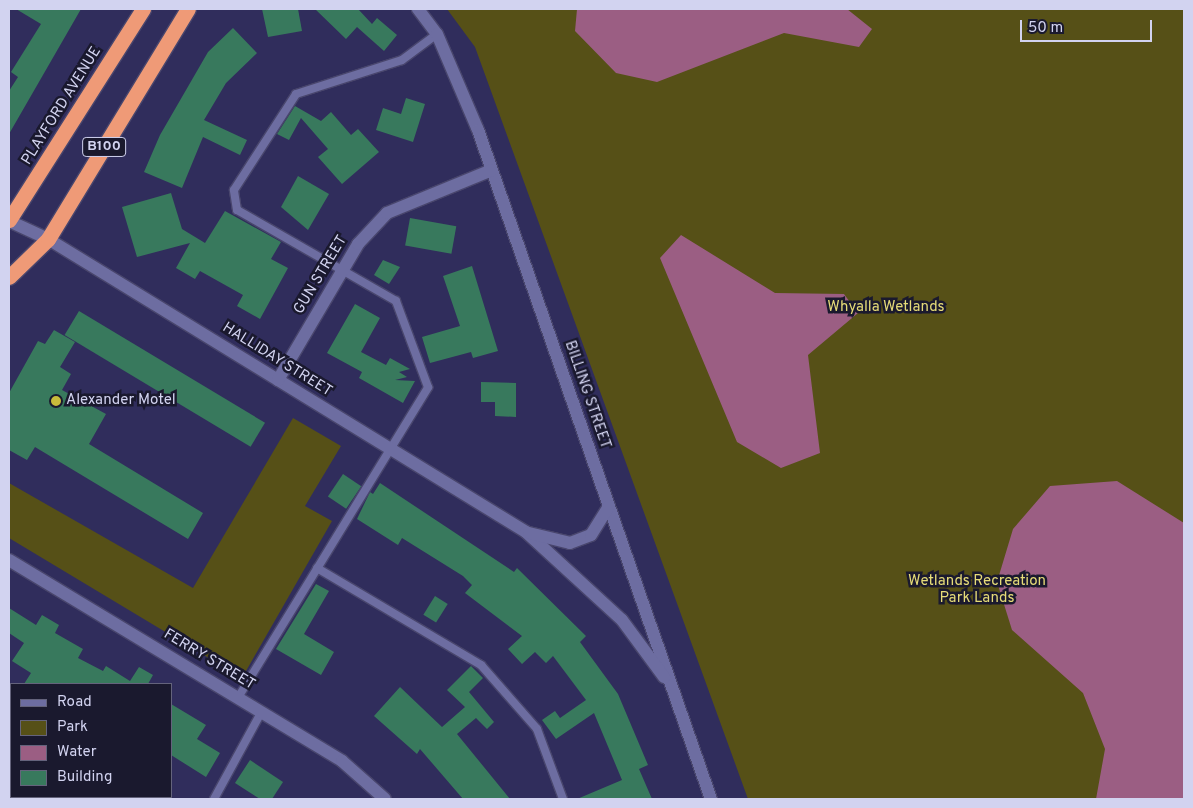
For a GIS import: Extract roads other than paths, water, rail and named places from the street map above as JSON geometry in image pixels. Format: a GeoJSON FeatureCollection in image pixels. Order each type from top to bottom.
{"type":"FeatureCollection","features":[{"type":"Feature","properties":{"kind":"highway","name":"PLAYFORD AVENUE"},"geometry":{"type":"LineString","coordinates":[[9,220],[143,9]]}},
{"type":"Feature","properties":{"kind":"highway","name":"B100"},"geometry":{"type":"LineString","coordinates":[[9,277],[48,239],[183,10]]}},
{"type":"Feature","properties":{"kind":"street","name":"BILLING STREET"},"geometry":{"type":"LineString","coordinates":[[418,9],[437,34],[492,170],[711,799]]}},
{"type":"Feature","properties":{"kind":"street","name":"GUN STREET"},"geometry":{"type":"LineString","coordinates":[[278,380],[358,244],[387,213],[421,195],[492,170]]}},
{"type":"Feature","properties":{"kind":"street","name":"HALLIDAY STREET"},"geometry":{"type":"LineString","coordinates":[[9,220],[48,239],[526,532],[622,620],[672,689]]}},
{"type":"Feature","properties":{"kind":"street","name":"HALLIDAY STREET"},"geometry":{"type":"LineString","coordinates":[[526,532],[570,543],[591,535],[609,506]]}},
{"type":"Feature","properties":{"kind":"street","name":"FERRY STREET"},"geometry":{"type":"LineString","coordinates":[[9,560],[239,696],[342,761],[385,799]]}},
{"type":"Feature","properties":{"kind":"lane"},"geometry":{"type":"LineString","coordinates":[[239,696],[428,387],[396,301],[344,268],[237,210],[234,190],[296,94],[402,60],[437,34]]}},
{"type":"Feature","properties":{"kind":"lane"},"geometry":{"type":"LineString","coordinates":[[317,568],[480,665],[536,730],[563,799]]}},
{"type":"Feature","properties":{"kind":"lane"},"geometry":{"type":"LineString","coordinates":[[214,799],[262,711]]}},
{"type":"Feature","properties":{"kind":"water"},"geometry":{"type":"Polygon","coordinates":[[[577,9],[847,9],[872,29],[859,47],[784,33],[657,82],[616,73],[575,31],[577,9]]]}},
{"type":"Feature","properties":{"kind":"water"},"geometry":{"type":"Polygon","coordinates":[[[681,235],[775,293],[844,294],[858,313],[808,355],[820,453],[781,468],[737,442],[660,258],[681,235]]]}},
{"type":"Feature","properties":{"kind":"water"},"geometry":{"type":"Polygon","coordinates":[[[1117,481],[1184,523],[1184,799],[1096,799],[1105,749],[1083,693],[1012,630],[997,582],[1013,529],[1050,486],[1117,481]]]}},
{"type":"Feature","properties":{"kind":"place","name":"Alexander Motel"},"geometry":{"type":"Point","coordinates":[56,401]}},
{"type":"Feature","properties":{"kind":"park label","name":"Whyalla Wetlands"},"geometry":{"type":"Point","coordinates":[886,308]}},
{"type":"Feature","properties":{"kind":"park label","name":"Wetlands Recreation Park Lands"},"geometry":{"type":"Point","coordinates":[977,590]}}]}
